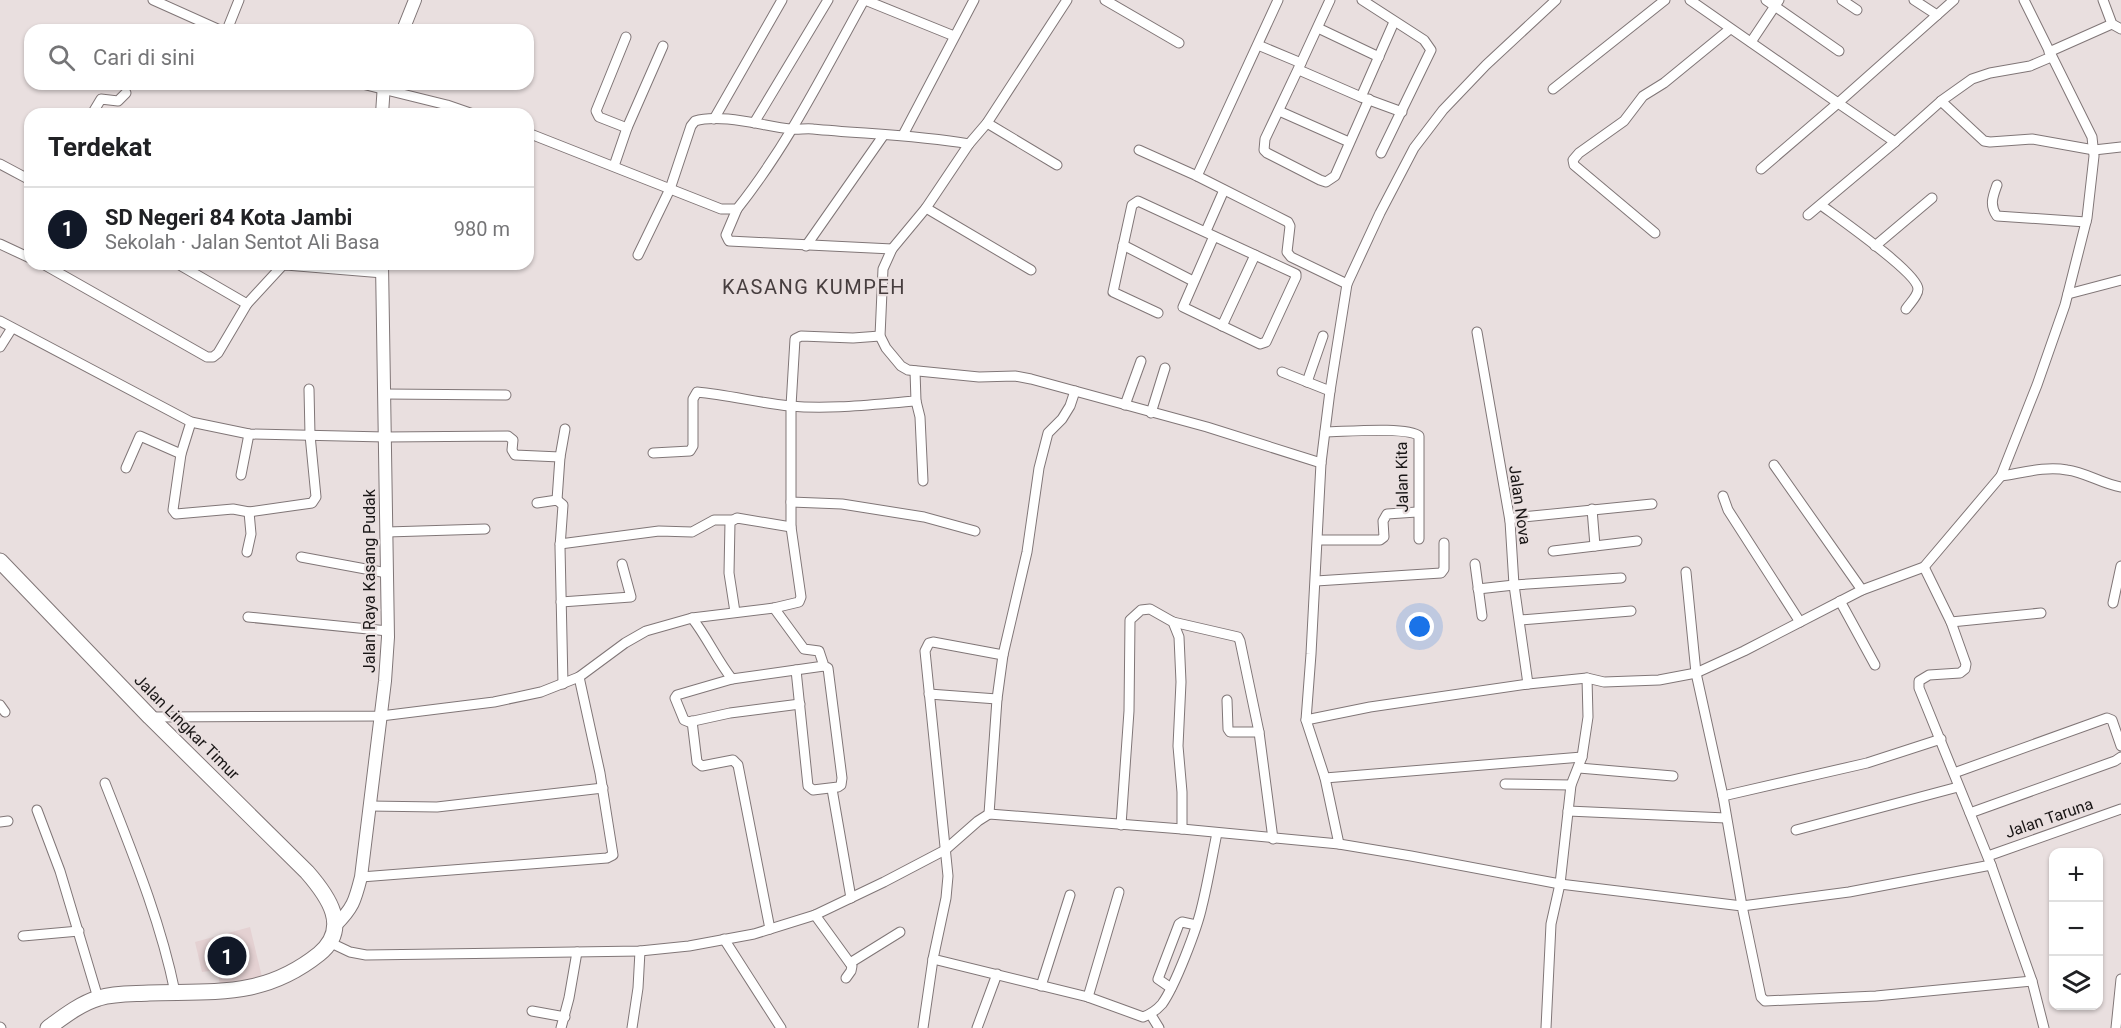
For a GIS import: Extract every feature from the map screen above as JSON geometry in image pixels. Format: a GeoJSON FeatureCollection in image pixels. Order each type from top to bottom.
{"type":"FeatureCollection","features":[{"type":"Feature","properties":{"kind":"highway","name":"Jalan Lingkar Timur"},"geometry":{"type":"LineString","coordinates":[[0,561],[150,717],[307,872],[324,891],[333,909],[335,926]]}},
{"type":"Feature","properties":{"kind":"highway"},"geometry":{"type":"LineString","coordinates":[[48,1028],[79,1007],[98,998],[126,994],[204,993],[246,989],[280,978],[305,964],[330,943],[335,926]]}},
{"type":"Feature","properties":{"kind":"street"},"geometry":{"type":"LineString","coordinates":[[153,0],[207,24]]}},
{"type":"Feature","properties":{"kind":"street"},"geometry":{"type":"LineString","coordinates":[[229,24],[239,0]]}},
{"type":"Feature","properties":{"kind":"street"},"geometry":{"type":"LineString","coordinates":[[405,24],[415,0]]}},
{"type":"Feature","properties":{"kind":"street"},"geometry":{"type":"LineString","coordinates":[[714,119],[782,0]]}},
{"type":"Feature","properties":{"kind":"street"},"geometry":{"type":"LineString","coordinates":[[754,123],[828,0]]}},
{"type":"Feature","properties":{"kind":"street"},"geometry":{"type":"LineString","coordinates":[[892,249],[729,241],[726,235],[737,209],[793,129],[864,0],[954,36]]}},
{"type":"Feature","properties":{"kind":"street"},"geometry":{"type":"LineString","coordinates":[[903,135],[974,0]]}},
{"type":"Feature","properties":{"kind":"street"},"geometry":{"type":"LineString","coordinates":[[1067,0],[987,123],[969,144],[926,208],[892,249],[882,274],[880,336],[886,348],[901,366],[915,371],[979,377],[1016,376],[1206,427],[1321,463]]}},
{"type":"Feature","properties":{"kind":"street"},"geometry":{"type":"LineString","coordinates":[[1106,0],[1179,43]]}},
{"type":"Feature","properties":{"kind":"street"},"geometry":{"type":"LineString","coordinates":[[1197,176],[1278,0]]}},
{"type":"Feature","properties":{"kind":"street"},"geometry":{"type":"LineString","coordinates":[[1330,0],[1265,139],[1264,150],[1320,180],[1326,182],[1335,176],[1394,22]]}},
{"type":"Feature","properties":{"kind":"street"},"geometry":{"type":"LineString","coordinates":[[1362,0],[1424,40],[1431,50],[1381,153]]}},
{"type":"Feature","properties":{"kind":"street"},"geometry":{"type":"LineString","coordinates":[[1339,844],[1325,778],[1306,720],[1316,581],[1321,463],[1347,284],[1414,148],[1443,110],[1465,87],[1556,0]]}},
{"type":"Feature","properties":{"kind":"street"},"geometry":{"type":"LineString","coordinates":[[1553,89],[1665,0]]}},
{"type":"Feature","properties":{"kind":"street"},"geometry":{"type":"LineString","coordinates":[[1690,0],[1895,142]]}},
{"type":"Feature","properties":{"kind":"street"},"geometry":{"type":"LineString","coordinates":[[1766,0],[1777,3],[1839,51]]}},
{"type":"Feature","properties":{"kind":"street"},"geometry":{"type":"LineString","coordinates":[[1842,0],[1857,10]]}},
{"type":"Feature","properties":{"kind":"street"},"geometry":{"type":"LineString","coordinates":[[1914,0],[1937,15]]}},
{"type":"Feature","properties":{"kind":"street"},"geometry":{"type":"LineString","coordinates":[[1761,169],[1954,0]]}},
{"type":"Feature","properties":{"kind":"street"},"geometry":{"type":"LineString","coordinates":[[1306,720],[1370,707],[1528,684],[1587,678],[1604,682],[1659,680],[1696,674],[1862,590],[1924,567],[2001,476],[2037,385],[2068,294],[2086,222],[2094,150],[2088,128],[2024,0]]}},
{"type":"Feature","properties":{"kind":"street"},"geometry":{"type":"LineString","coordinates":[[1808,215],[1941,101],[1979,75],[2030,66],[2050,55],[2117,27],[2103,0]]}},
{"type":"Feature","properties":{"kind":"street"},"geometry":{"type":"LineString","coordinates":[[1751,42],[1777,3]]}},
{"type":"Feature","properties":{"kind":"street"},"geometry":{"type":"LineString","coordinates":[[1318,28],[1379,57]]}},
{"type":"Feature","properties":{"kind":"street"},"geometry":{"type":"LineString","coordinates":[[1655,233],[1574,165],[1573,160],[1579,153],[1624,121],[1644,96],[1664,83],[1730,29]]}},
{"type":"Feature","properties":{"kind":"street"},"geometry":{"type":"LineString","coordinates":[[626,37],[596,111],[599,117],[627,128]]}},
{"type":"Feature","properties":{"kind":"street"},"geometry":{"type":"LineString","coordinates":[[1258,45],[1365,98],[1402,112]]}},
{"type":"Feature","properties":{"kind":"street"},"geometry":{"type":"LineString","coordinates":[[614,166],[627,128],[663,46]]}},
{"type":"Feature","properties":{"kind":"street"},"geometry":{"type":"LineString","coordinates":[[382,108],[383,90]]}},
{"type":"Feature","properties":{"kind":"street"},"geometry":{"type":"LineString","coordinates":[[394,90],[456,108]]}},
{"type":"Feature","properties":{"kind":"street"},"geometry":{"type":"LineString","coordinates":[[96,108],[101,99],[118,101],[126,93]]}},
{"type":"Feature","properties":{"kind":"street"},"geometry":{"type":"LineString","coordinates":[[1941,101],[1984,141],[2032,139],[2094,150],[2121,147]]}},
{"type":"Feature","properties":{"kind":"street"},"geometry":{"type":"LineString","coordinates":[[1279,111],[1349,142]]}},
{"type":"Feature","properties":{"kind":"street"},"geometry":{"type":"LineString","coordinates":[[638,255],[670,189],[691,126],[700,119],[793,129],[883,136],[903,135],[969,144]]}},
{"type":"Feature","properties":{"kind":"street"},"geometry":{"type":"LineString","coordinates":[[987,123],[1057,165]]}},
{"type":"Feature","properties":{"kind":"street"},"geometry":{"type":"LineString","coordinates":[[534,135],[722,209],[737,209]]}},
{"type":"Feature","properties":{"kind":"street"},"geometry":{"type":"LineString","coordinates":[[806,246],[883,136]]}},
{"type":"Feature","properties":{"kind":"street"},"geometry":{"type":"LineString","coordinates":[[1139,150],[1197,176],[1288,222],[1290,226],[1287,252],[1291,257],[1347,284]]}},
{"type":"Feature","properties":{"kind":"street"},"geometry":{"type":"LineString","coordinates":[[0,164],[24,177]]}},
{"type":"Feature","properties":{"kind":"street"},"geometry":{"type":"LineString","coordinates":[[1997,185],[1992,198],[1992,207],[1997,216],[2086,222]]}},
{"type":"Feature","properties":{"kind":"street"},"geometry":{"type":"LineString","coordinates":[[1158,313],[1113,292],[1132,206],[1138,201],[1210,233],[1293,272],[1296,277],[1263,344],[1183,308],[1210,233],[1224,190]]}},
{"type":"Feature","properties":{"kind":"street"},"geometry":{"type":"LineString","coordinates":[[1875,246],[1932,198]]}},
{"type":"Feature","properties":{"kind":"street"},"geometry":{"type":"LineString","coordinates":[[1821,205],[1901,266],[1914,279],[1918,293],[1906,309]]}},
{"type":"Feature","properties":{"kind":"street"},"geometry":{"type":"LineString","coordinates":[[926,208],[1031,270]]}},
{"type":"Feature","properties":{"kind":"street"},"geometry":{"type":"LineString","coordinates":[[0,244],[24,255]]}},
{"type":"Feature","properties":{"kind":"street"},"geometry":{"type":"LineString","coordinates":[[1123,245],[1193,281]]}},
{"type":"Feature","properties":{"kind":"street"},"geometry":{"type":"LineString","coordinates":[[1222,326],[1256,255]]}},
{"type":"Feature","properties":{"kind":"street"},"geometry":{"type":"LineString","coordinates":[[54,270],[207,357],[213,357],[218,353],[247,304],[276,270]]}},
{"type":"Feature","properties":{"kind":"street"},"geometry":{"type":"LineString","coordinates":[[188,270],[247,304]]}},
{"type":"Feature","properties":{"kind":"street","name":"Jalan Raya Kasang Pudak"},"geometry":{"type":"LineString","coordinates":[[335,926],[349,912],[361,877],[385,681],[388,631],[382,270]]}},
{"type":"Feature","properties":{"kind":"street"},"geometry":{"type":"LineString","coordinates":[[2068,294],[2121,280]]}},
{"type":"Feature","properties":{"kind":"street"},"geometry":{"type":"LineString","coordinates":[[0,321],[191,422],[249,434],[385,437],[508,436],[513,440],[512,450],[515,455],[560,457]]}},
{"type":"Feature","properties":{"kind":"street"},"geometry":{"type":"LineString","coordinates":[[0,347],[12,328]]}},
{"type":"Feature","properties":{"kind":"street","name":"Jalan Nova"},"geometry":{"type":"LineString","coordinates":[[1477,332],[1510,521],[1514,585],[1528,684]]}},
{"type":"Feature","properties":{"kind":"street"},"geometry":{"type":"LineString","coordinates":[[150,717],[381,716],[494,702],[541,692],[579,677],[625,643],[646,631],[692,618],[774,608],[799,602],[801,597],[791,527],[791,406],[795,339],[801,336],[853,338],[880,336]]}},
{"type":"Feature","properties":{"kind":"street"},"geometry":{"type":"LineString","coordinates":[[1307,382],[1323,336]]}},
{"type":"Feature","properties":{"kind":"street"},"geometry":{"type":"LineString","coordinates":[[1125,405],[1141,361]]}},
{"type":"Feature","properties":{"kind":"street"},"geometry":{"type":"LineString","coordinates":[[1151,413],[1165,368]]}},
{"type":"Feature","properties":{"kind":"street"},"geometry":{"type":"LineString","coordinates":[[915,371],[916,401],[920,417],[922,481]]}},
{"type":"Feature","properties":{"kind":"street"},"geometry":{"type":"LineString","coordinates":[[1282,372],[1330,391]]}},
{"type":"Feature","properties":{"kind":"street"},"geometry":{"type":"LineString","coordinates":[[191,422],[182,454],[173,510],[176,514],[232,509],[249,512],[314,502],[316,496],[310,435],[309,389]]}},
{"type":"Feature","properties":{"kind":"street"},"geometry":{"type":"LineString","coordinates":[[330,943],[366,956],[640,951],[724,939],[770,929],[815,915],[945,850],[988,814],[997,699],[1003,655],[1027,552],[1039,468],[1047,433],[1062,419],[1070,406],[1075,390]]}},
{"type":"Feature","properties":{"kind":"street"},"geometry":{"type":"LineString","coordinates":[[653,453],[690,451],[693,446],[693,399],[697,392],[730,395],[791,406],[847,406],[916,401]]}},
{"type":"Feature","properties":{"kind":"street"},"geometry":{"type":"LineString","coordinates":[[384,394],[506,395]]}},
{"type":"Feature","properties":{"kind":"street"},"geometry":{"type":"LineString","coordinates":[[563,684],[560,544],[563,506],[557,500],[560,457],[565,429]]}},
{"type":"Feature","properties":{"kind":"street","name":"Jalan Kita"},"geometry":{"type":"LineString","coordinates":[[1325,432],[1403,430],[1419,436],[1419,539]]}},
{"type":"Feature","properties":{"kind":"street"},"geometry":{"type":"LineString","coordinates":[[241,475],[249,434]]}},
{"type":"Feature","properties":{"kind":"street"},"geometry":{"type":"LineString","coordinates":[[126,468],[140,436],[182,454]]}},
{"type":"Feature","properties":{"kind":"street"},"geometry":{"type":"LineString","coordinates":[[1774,465],[1862,590]]}},
{"type":"Feature","properties":{"kind":"street"},"geometry":{"type":"LineString","coordinates":[[2001,476],[2050,469],[2068,470],[2121,487]]}},
{"type":"Feature","properties":{"kind":"street"},"geometry":{"type":"LineString","coordinates":[[1723,495],[1728,510],[1800,622]]}},
{"type":"Feature","properties":{"kind":"street"},"geometry":{"type":"LineString","coordinates":[[537,503],[557,500]]}},
{"type":"Feature","properties":{"kind":"street"},"geometry":{"type":"LineString","coordinates":[[791,502],[854,506],[924,517],[975,531]]}},
{"type":"Feature","properties":{"kind":"street"},"geometry":{"type":"LineString","coordinates":[[1510,521],[1513,518],[1652,504]]}},
{"type":"Feature","properties":{"kind":"street"},"geometry":{"type":"LineString","coordinates":[[1592,509],[1595,546]]}},
{"type":"Feature","properties":{"kind":"street"},"geometry":{"type":"LineString","coordinates":[[247,552],[251,534],[249,512]]}},
{"type":"Feature","properties":{"kind":"street"},"geometry":{"type":"LineString","coordinates":[[1318,540],[1380,540],[1384,537],[1383,521],[1387,514],[1418,512]]}},
{"type":"Feature","properties":{"kind":"street"},"geometry":{"type":"LineString","coordinates":[[560,544],[659,531],[692,532],[709,522],[737,518],[791,527]]}},
{"type":"Feature","properties":{"kind":"street"},"geometry":{"type":"LineString","coordinates":[[732,519],[730,522],[729,573],[735,612]]}},
{"type":"Feature","properties":{"kind":"street"},"geometry":{"type":"LineString","coordinates":[[387,532],[485,529]]}},
{"type":"Feature","properties":{"kind":"street"},"geometry":{"type":"LineString","coordinates":[[1553,551],[1637,541]]}},
{"type":"Feature","properties":{"kind":"street"},"geometry":{"type":"LineString","coordinates":[[1316,581],[1441,573],[1444,569],[1444,543]]}},
{"type":"Feature","properties":{"kind":"street"},"geometry":{"type":"LineString","coordinates":[[301,557],[387,573]]}},
{"type":"Feature","properties":{"kind":"street"},"geometry":{"type":"LineString","coordinates":[[561,602],[631,597],[622,564]]}},
{"type":"Feature","properties":{"kind":"street"},"geometry":{"type":"LineString","coordinates":[[1475,564],[1482,616]]}},
{"type":"Feature","properties":{"kind":"street"},"geometry":{"type":"LineString","coordinates":[[2113,603],[2121,566]]}},
{"type":"Feature","properties":{"kind":"street"},"geometry":{"type":"LineString","coordinates":[[1924,567],[1951,622],[1966,664],[1965,669],[1960,673],[1929,675],[1919,681],[1919,688],[1989,860],[2032,981],[2044,1028]]}},
{"type":"Feature","properties":{"kind":"street"},"geometry":{"type":"LineString","coordinates":[[1686,572],[1696,674],[1723,796],[1761,997],[1765,1001],[1912,993],[2032,981]]}},
{"type":"Feature","properties":{"kind":"street"},"geometry":{"type":"LineString","coordinates":[[1478,589],[1621,578]]}},
{"type":"Feature","properties":{"kind":"street"},"geometry":{"type":"LineString","coordinates":[[1840,601],[1875,665]]}},
{"type":"Feature","properties":{"kind":"street"},"geometry":{"type":"LineString","coordinates":[[774,608],[804,649],[819,651],[824,666],[828,669],[842,778],[841,785],[832,789],[813,790],[808,786],[796,670]]}},
{"type":"Feature","properties":{"kind":"street"},"geometry":{"type":"LineString","coordinates":[[1121,825],[1129,711],[1130,620],[1141,610],[1150,609],[1173,622],[1238,637],[1258,732],[1273,839]]}},
{"type":"Feature","properties":{"kind":"street"},"geometry":{"type":"LineString","coordinates":[[1520,620],[1631,611]]}},
{"type":"Feature","properties":{"kind":"street"},"geometry":{"type":"LineString","coordinates":[[1951,622],[2041,614]]}},
{"type":"Feature","properties":{"kind":"street"},"geometry":{"type":"LineString","coordinates":[[248,617],[388,631]]}},
{"type":"Feature","properties":{"kind":"street"},"geometry":{"type":"LineString","coordinates":[[692,618],[708,639],[722,666],[732,679]]}},
{"type":"Feature","properties":{"kind":"street"},"geometry":{"type":"LineString","coordinates":[[1173,622],[1179,637],[1181,682],[1178,746],[1182,829]]}},
{"type":"Feature","properties":{"kind":"street"},"geometry":{"type":"LineString","coordinates":[[923,1028],[948,876],[925,651],[929,643],[961,646],[1003,655]]}},
{"type":"Feature","properties":{"kind":"street"},"geometry":{"type":"LineString","coordinates":[[800,704],[730,713],[692,721],[684,720],[675,698],[677,695],[732,679],[824,666]]}},
{"type":"Feature","properties":{"kind":"street"},"geometry":{"type":"LineString","coordinates":[[361,877],[610,857],[614,853],[603,789],[579,677]]}},
{"type":"Feature","properties":{"kind":"street"},"geometry":{"type":"LineString","coordinates":[[1546,1028],[1551,924],[1560,884],[1570,785],[1582,757],[1588,717],[1587,678]]}},
{"type":"Feature","properties":{"kind":"street"},"geometry":{"type":"LineString","coordinates":[[929,694],[997,699]]}},
{"type":"Feature","properties":{"kind":"street"},"geometry":{"type":"LineString","coordinates":[[1227,700],[1230,732],[1258,732]]}},
{"type":"Feature","properties":{"kind":"street"},"geometry":{"type":"LineString","coordinates":[[1954,773],[2107,718],[2115,725],[2121,746]]}},
{"type":"Feature","properties":{"kind":"street"},"geometry":{"type":"LineString","coordinates":[[692,721],[697,762],[702,766],[733,760],[738,765],[770,929]]}},
{"type":"Feature","properties":{"kind":"street"},"geometry":{"type":"LineString","coordinates":[[1723,796],[1867,763],[1941,739]]}},
{"type":"Feature","properties":{"kind":"street"},"geometry":{"type":"LineString","coordinates":[[1325,778],[1582,757]]}},
{"type":"Feature","properties":{"kind":"street"},"geometry":{"type":"LineString","coordinates":[[1970,813],[2121,757]]}},
{"type":"Feature","properties":{"kind":"street"},"geometry":{"type":"LineString","coordinates":[[1579,768],[1673,776]]}},
{"type":"Feature","properties":{"kind":"street"},"geometry":{"type":"LineString","coordinates":[[105,783],[153,906],[175,992]]}},
{"type":"Feature","properties":{"kind":"street"},"geometry":{"type":"LineString","coordinates":[[1505,784],[1570,785]]}},
{"type":"Feature","properties":{"kind":"street"},"geometry":{"type":"LineString","coordinates":[[1796,830],[1959,787]]}},
{"type":"Feature","properties":{"kind":"street"},"geometry":{"type":"LineString","coordinates":[[369,806],[437,807],[603,789]]}},
{"type":"Feature","properties":{"kind":"street"},"geometry":{"type":"LineString","coordinates":[[832,789],[851,898]]}},
{"type":"Feature","properties":{"kind":"street","name":"Jalan Taruna"},"geometry":{"type":"LineString","coordinates":[[988,814],[1339,844],[1560,884],[1742,906],[1850,892],[1989,860],[2121,809]]}},
{"type":"Feature","properties":{"kind":"street"},"geometry":{"type":"LineString","coordinates":[[37,810],[60,871],[98,998]]}},
{"type":"Feature","properties":{"kind":"street"},"geometry":{"type":"LineString","coordinates":[[1568,811],[1726,818]]}},
{"type":"Feature","properties":{"kind":"street"},"geometry":{"type":"LineString","coordinates":[[933,959],[1088,997],[1143,1017],[1151,1015],[1164,1002],[1196,926],[1217,833]]}},
{"type":"Feature","properties":{"kind":"street"},"geometry":{"type":"LineString","coordinates":[[1088,997],[1119,892]]}},
{"type":"Feature","properties":{"kind":"street"},"geometry":{"type":"LineString","coordinates":[[1041,986],[1070,895]]}},
{"type":"Feature","properties":{"kind":"street"},"geometry":{"type":"LineString","coordinates":[[815,915],[850,963],[851,971],[846,978]]}},
{"type":"Feature","properties":{"kind":"street"},"geometry":{"type":"LineString","coordinates":[[1171,988],[1158,979],[1179,924],[1182,922],[1196,926]]}},
{"type":"Feature","properties":{"kind":"street"},"geometry":{"type":"LineString","coordinates":[[24,936],[79,931]]}},
{"type":"Feature","properties":{"kind":"street"},"geometry":{"type":"LineString","coordinates":[[850,963],[900,932]]}},
{"type":"Feature","properties":{"kind":"street"},"geometry":{"type":"LineString","coordinates":[[724,939],[781,1028]]}},
{"type":"Feature","properties":{"kind":"street"},"geometry":{"type":"LineString","coordinates":[[632,1028],[638,988],[640,951]]}},
{"type":"Feature","properties":{"kind":"street"},"geometry":{"type":"LineString","coordinates":[[561,1028],[576,952]]}},
{"type":"Feature","properties":{"kind":"street"},"geometry":{"type":"LineString","coordinates":[[977,1028],[997,974]]}},
{"type":"Feature","properties":{"kind":"street"},"geometry":{"type":"LineString","coordinates":[[2116,1028],[2121,979]]}},
{"type":"Feature","properties":{"kind":"street"},"geometry":{"type":"LineString","coordinates":[[532,1011],[565,1017]]}},
{"type":"Feature","properties":{"kind":"street"},"geometry":{"type":"LineString","coordinates":[[1151,1015],[1159,1028]]}},
{"type":"Feature","properties":{"kind":"shaded area"},"geometry":{"type":"Polygon","coordinates":[[[250,927],[262,977],[220,984],[217,970],[202,972],[195,942],[250,927]]]}},
{"type":"Feature","properties":{"kind":"place","name":"SD Negeri 84 Kota Jambi"},"geometry":{"type":"Point","coordinates":[227,956]}},
{"type":"Feature","properties":{"kind":"district","name":"KASANG KUMPEH"},"geometry":{"type":"Point","coordinates":[814,287]}}]}
